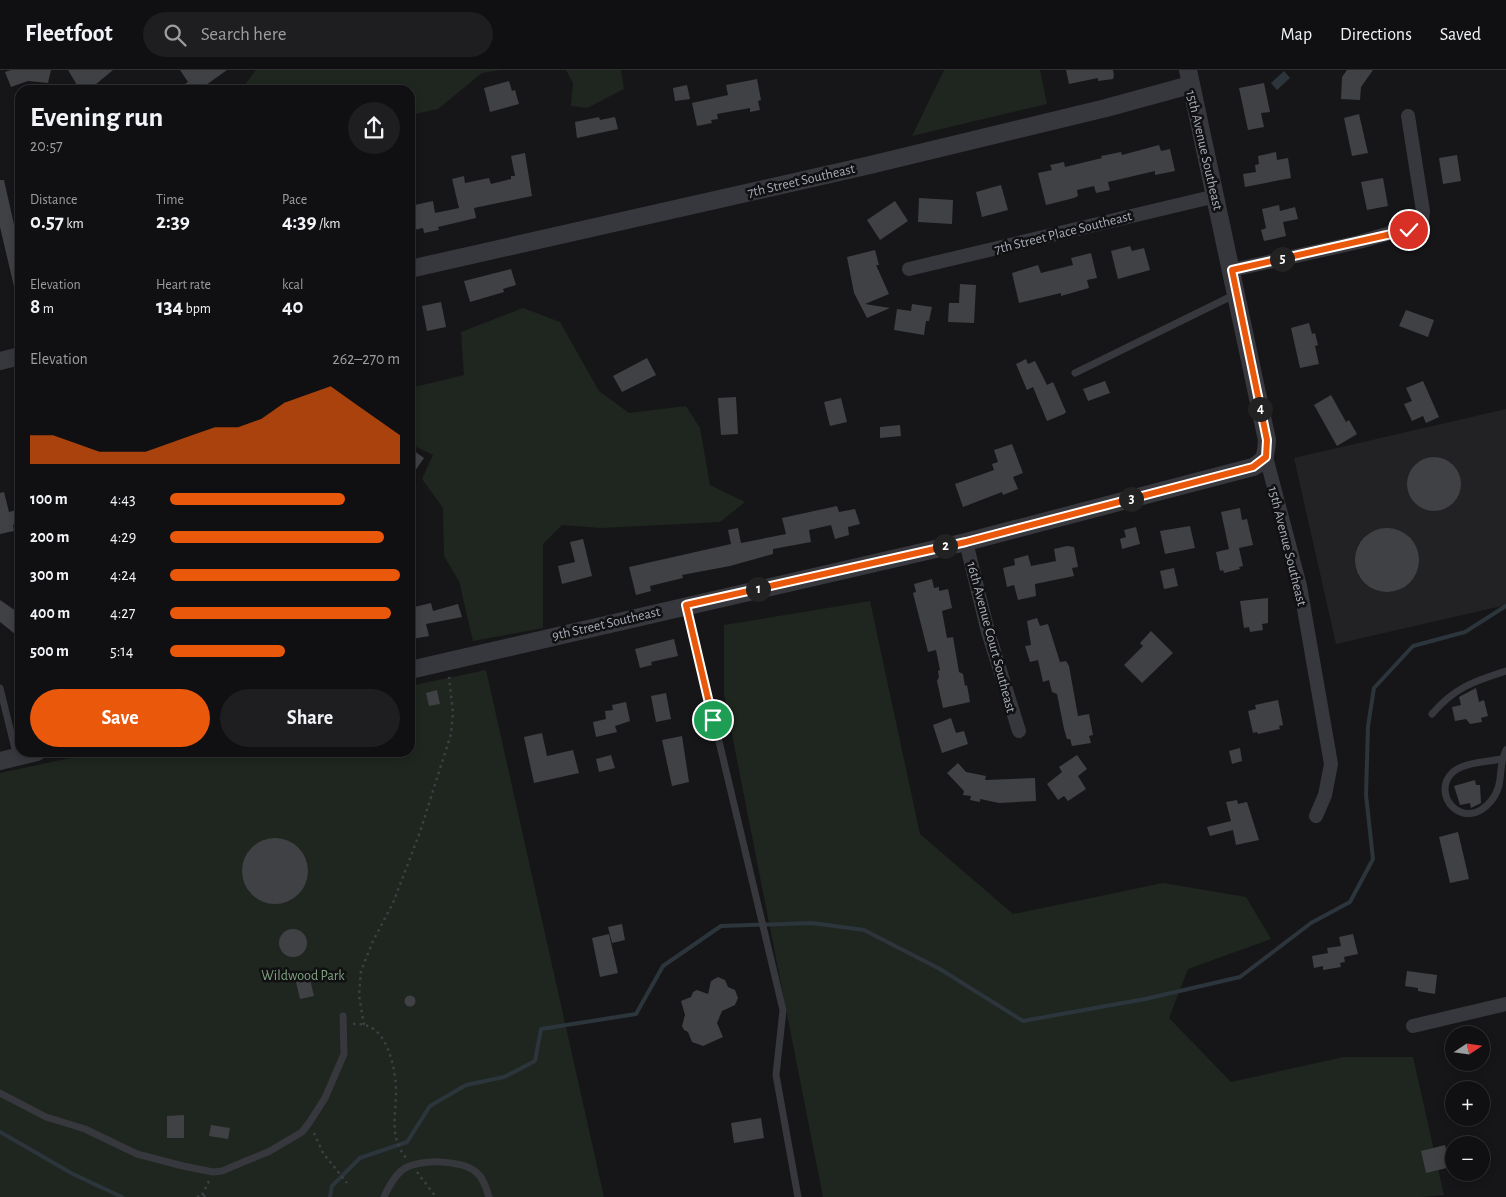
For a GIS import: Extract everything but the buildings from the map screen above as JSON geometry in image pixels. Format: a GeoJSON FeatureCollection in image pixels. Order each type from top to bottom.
{"type":"FeatureCollection","features":[{"type":"Feature","properties":{"kind":"street","name":"15th Avenue Southeast"},"geometry":{"type":"LineString","coordinates":[[1189,77],[1267,440],[1266,457],[1300,586],[1331,764],[1325,795],[1316,816]]}},
{"type":"Feature","properties":{"kind":"street","name":"7th Street Southeast"},"geometry":{"type":"LineString","coordinates":[[415,268],[870,165],[1189,77]]}},
{"type":"Feature","properties":{"kind":"street"},"geometry":{"type":"LineString","coordinates":[[1232,270],[1401,232],[1421,223],[1422,211],[1408,116]]}},
{"type":"Feature","properties":{"kind":"street","name":"7th Street Place Southeast"},"geometry":{"type":"LineString","coordinates":[[909,269],[1216,196]]}},
{"type":"Feature","properties":{"kind":"street"},"geometry":{"type":"LineString","coordinates":[[0,361],[15,357]]}},
{"type":"Feature","properties":{"kind":"street","name":"9th Street Southeast"},"geometry":{"type":"LineString","coordinates":[[415,669],[966,542],[1253,467],[1266,457]]}},
{"type":"Feature","properties":{"kind":"street","name":"16th Avenue Court Southeast"},"geometry":{"type":"LineString","coordinates":[[966,542],[988,632],[1019,731]]}},
{"type":"Feature","properties":{"kind":"street"},"geometry":{"type":"LineString","coordinates":[[1413,1026],[1506,1004]]}},
{"type":"Feature","properties":{"kind":"lane"},"geometry":{"type":"LineString","coordinates":[[1075,373],[1237,294]]}},
{"type":"Feature","properties":{"kind":"lane"},"geometry":{"type":"LineString","coordinates":[[686,605],[783,1010],[776,1076],[798,1197]]}},
{"type":"Feature","properties":{"kind":"lane"},"geometry":{"type":"LineString","coordinates":[[1432,714],[1446,698],[1463,686],[1506,671]]}},
{"type":"Feature","properties":{"kind":"lane"},"geometry":{"type":"LineString","coordinates":[[0,688],[9,759]]}},
{"type":"Feature","properties":{"kind":"lane"},"geometry":{"type":"LineString","coordinates":[[1501,759],[1464,766],[1453,772],[1447,781],[1445,791],[1450,804],[1456,812],[1465,814],[1479,812],[1490,802],[1500,786],[1501,759],[1506,750]]}},
{"type":"Feature","properties":{"kind":"lane"},"geometry":{"type":"LineString","coordinates":[[0,1093],[46,1117],[85,1129],[154,1160],[214,1172],[222,1171],[256,1158],[302,1132],[325,1098],[344,1054],[343,1020]]}},
{"type":"Feature","properties":{"kind":"lane"},"geometry":{"type":"LineString","coordinates":[[384,1197],[401,1170],[411,1165],[447,1162],[476,1171],[482,1179],[489,1197]]}},
{"type":"Feature","properties":{"kind":"path"},"geometry":{"type":"LineString","coordinates":[[364,1025],[359,995],[361,971],[372,941],[393,903],[420,832],[451,734],[453,706],[447,661]]}},
{"type":"Feature","properties":{"kind":"path"},"geometry":{"type":"LineString","coordinates":[[343,1020],[373,1029],[381,1037],[395,1077],[393,1118],[399,1149]]}},
{"type":"Feature","properties":{"kind":"path"},"geometry":{"type":"LineString","coordinates":[[309,1123],[324,1153],[347,1182]]}},
{"type":"Feature","properties":{"kind":"path"},"geometry":{"type":"LineString","coordinates":[[411,1165],[436,1197]]}},
{"type":"Feature","properties":{"kind":"path"},"geometry":{"type":"LineString","coordinates":[[198,1197],[202,1195],[214,1172]]}},
{"type":"Feature","properties":{"kind":"path"},"geometry":{"type":"LineString","coordinates":[[202,1195],[208,1197]]}},
{"type":"Feature","properties":{"kind":"shaded area"},"geometry":{"type":"Polygon","coordinates":[[[1284,71],[1290,78],[1277,90],[1271,83],[1284,71]]]}},
{"type":"Feature","properties":{"kind":"shaded area"},"geometry":{"type":"Polygon","coordinates":[[[1506,409],[1506,605],[1336,644],[1294,458],[1506,409]]]}},
{"type":"Feature","properties":{"kind":"green space"},"geometry":{"type":"Polygon","coordinates":[[[256,70],[500,70],[482,73],[438,109],[415,114],[415,85],[245,85],[256,70]]]}},
{"type":"Feature","properties":{"kind":"green space"},"geometry":{"type":"Polygon","coordinates":[[[566,70],[621,70],[624,89],[587,108],[571,106],[573,83],[566,70]]]}},
{"type":"Feature","properties":{"kind":"green space"},"geometry":{"type":"Polygon","coordinates":[[[944,70],[1040,70],[1047,104],[912,136],[944,70]]]}},
{"type":"Feature","properties":{"kind":"green space"},"geometry":{"type":"Polygon","coordinates":[[[523,308],[560,322],[599,391],[629,413],[686,406],[700,428],[710,485],[745,502],[720,522],[601,528],[562,525],[543,544],[543,628],[473,641],[459,581],[444,556],[443,508],[422,479],[433,455],[415,446],[415,387],[464,375],[461,332],[523,308]]]}},
{"type":"Feature","properties":{"kind":"green space"},"geometry":{"type":"Polygon","coordinates":[[[870,601],[920,834],[1013,914],[1163,883],[1246,897],[1271,939],[1188,969],[1169,1018],[1231,1082],[1344,1057],[1413,1057],[1444,1195],[1422,1197],[823,1197],[724,694],[724,625],[870,601]]]}},
{"type":"Feature","properties":{"kind":"green space","name":"Wildwood Park"},"geometry":{"type":"Polygon","coordinates":[[[486,670],[604,1197],[0,1197],[0,773],[75,757],[415,757],[415,685],[486,670]]]}},
{"type":"Feature","properties":{"kind":"waterway"},"geometry":{"type":"LineString","coordinates":[[330,1197],[332,1186],[360,1158],[407,1142],[430,1106],[466,1085],[504,1077],[535,1061],[541,1029],[636,1014],[663,966],[721,926],[812,923],[864,930],[940,969],[1023,1021],[1145,999],[1240,977],[1311,923],[1350,902],[1373,859],[1366,795],[1368,726],[1374,688],[1413,646],[1465,632],[1506,606]]}},
{"type":"Feature","properties":{"kind":"waterway"},"geometry":{"type":"LineString","coordinates":[[0,1132],[73,1174],[122,1197]]}},
{"type":"Feature","properties":{"kind":"route"},"geometry":{"type":"LineString","coordinates":[[713,720],[686,605],[966,542],[1253,467],[1262,462],[1266,457],[1267,440],[1232,270],[1409,230]]}}]}
